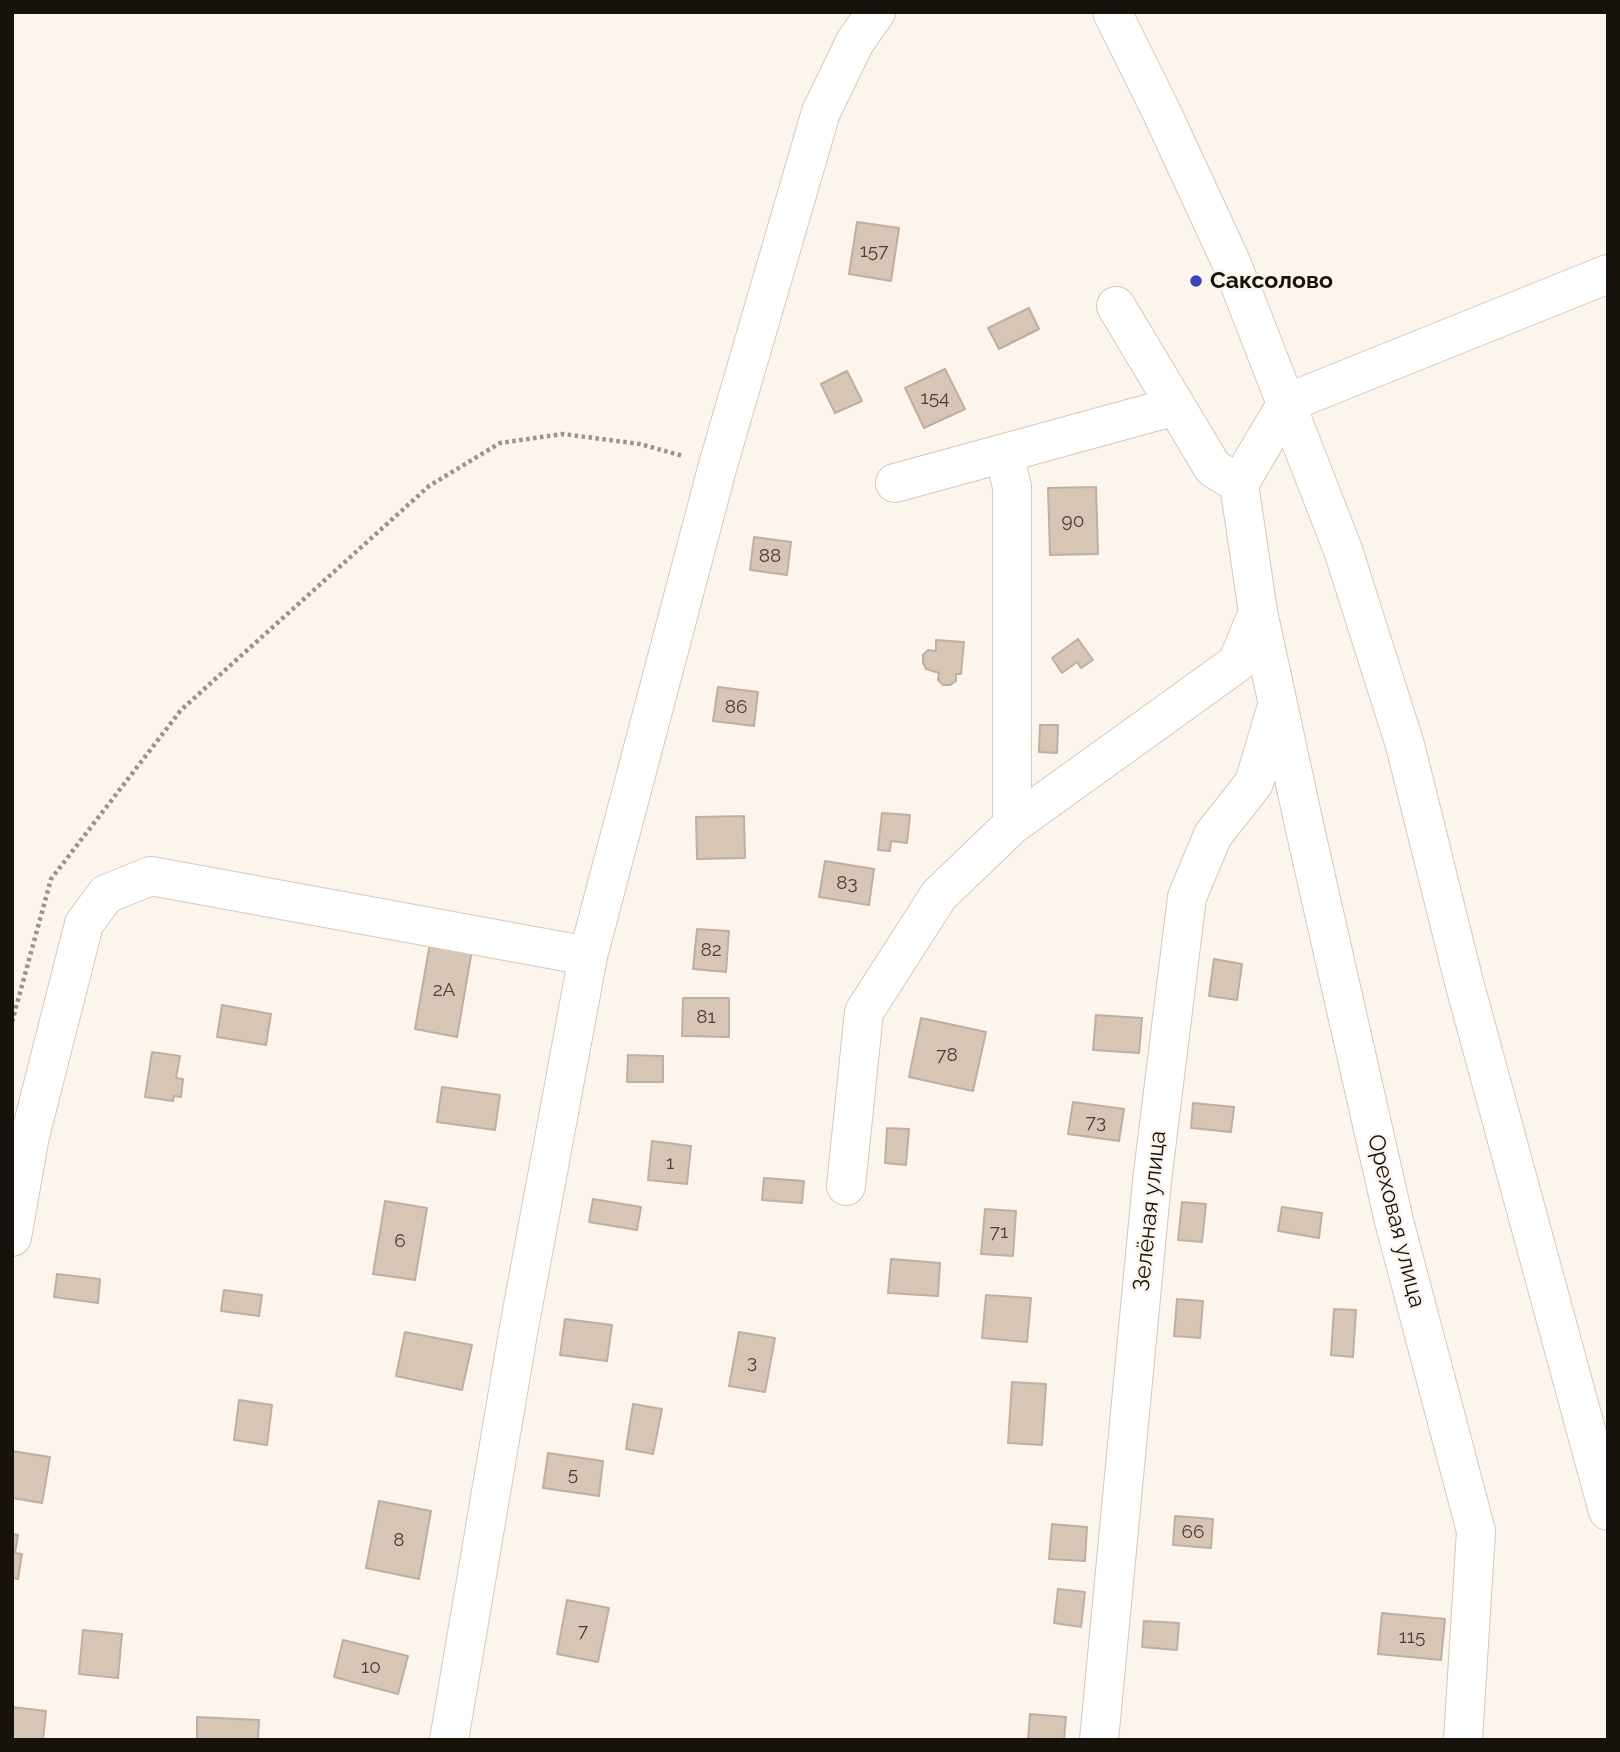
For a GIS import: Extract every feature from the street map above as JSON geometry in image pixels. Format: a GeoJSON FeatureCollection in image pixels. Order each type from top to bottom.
{"type":"FeatureCollection","features":[{"type":"Feature","properties":{"kind":"street"},"geometry":{"type":"LineString","coordinates":[[449,1740],[516,1346],[588,956],[718,466],[821,112],[855,41],[876,12]]}},
{"type":"Feature","properties":{"kind":"street"},"geometry":{"type":"LineString","coordinates":[[1112,12],[1231,262],[1343,551],[1405,745],[1464,982],[1608,1511]]}},
{"type":"Feature","properties":{"kind":"street"},"geometry":{"type":"LineString","coordinates":[[1116,306],[1213,468],[1239,484],[1287,403],[1608,274]]}},
{"type":"Feature","properties":{"kind":"street"},"geometry":{"type":"LineString","coordinates":[[895,483],[1176,405]]}},
{"type":"Feature","properties":{"kind":"street"},"geometry":{"type":"LineString","coordinates":[[1004,453],[1012,487],[1012,825]]}},
{"type":"Feature","properties":{"kind":"street","name":"Ореховая улица"},"geometry":{"type":"LineString","coordinates":[[1239,484],[1258,612],[1394,1221],[1476,1531],[1463,1740]]}},
{"type":"Feature","properties":{"kind":"street"},"geometry":{"type":"LineString","coordinates":[[846,1186],[864,1012],[939,895],[1012,825],[1237,663],[1258,612]]}},
{"type":"Feature","properties":{"kind":"street","name":"Зелёная улица"},"geometry":{"type":"LineString","coordinates":[[1099,1740],[1152,1181],[1186,897],[1213,835],[1254,783],[1278,704]]}},
{"type":"Feature","properties":{"kind":"street"},"geometry":{"type":"LineString","coordinates":[[12,1237],[30,1136],[84,924],[106,894],[151,876],[588,956]]}},
{"type":"Feature","properties":{"kind":"path"},"geometry":{"type":"LineString","coordinates":[[12,1022],[51,879],[181,710],[429,486],[500,443],[563,434],[640,444],[718,466]]}},
{"type":"Feature","properties":{"kind":"building"},"geometry":{"type":"Polygon","coordinates":[[[857,222],[899,228],[891,281],[849,274],[857,222]]]}},
{"type":"Feature","properties":{"kind":"building"},"geometry":{"type":"Polygon","coordinates":[[[1029,308],[1039,329],[999,349],[988,328],[1029,308]]]}},
{"type":"Feature","properties":{"kind":"building"},"geometry":{"type":"Polygon","coordinates":[[[945,369],[965,409],[924,428],[905,388],[945,369]]]}},
{"type":"Feature","properties":{"kind":"building"},"geometry":{"type":"Polygon","coordinates":[[[847,371],[862,401],[835,413],[821,384],[847,371]]]}},
{"type":"Feature","properties":{"kind":"building"},"geometry":{"type":"Polygon","coordinates":[[[1096,487],[1098,554],[1050,555],[1048,488],[1096,487]]]}},
{"type":"Feature","properties":{"kind":"building"},"geometry":{"type":"Polygon","coordinates":[[[754,537],[791,542],[787,575],[750,570],[754,537]]]}},
{"type":"Feature","properties":{"kind":"building"},"geometry":{"type":"Polygon","coordinates":[[[1078,639],[1093,660],[1081,668],[1077,662],[1062,673],[1052,658],[1078,639]]]}},
{"type":"Feature","properties":{"kind":"building"},"geometry":{"type":"Polygon","coordinates":[[[936,640],[964,642],[961,674],[956,674],[956,681],[950,685],[943,685],[938,680],[939,673],[926,669],[923,663],[923,655],[928,650],[936,651],[936,640]]]}},
{"type":"Feature","properties":{"kind":"building"},"geometry":{"type":"Polygon","coordinates":[[[718,687],[758,692],[754,726],[713,721],[718,687]]]}},
{"type":"Feature","properties":{"kind":"building"},"geometry":{"type":"Polygon","coordinates":[[[1040,725],[1058,725],[1057,753],[1039,752],[1040,725]]]}},
{"type":"Feature","properties":{"kind":"building"},"geometry":{"type":"Polygon","coordinates":[[[882,813],[910,815],[907,843],[891,841],[890,851],[878,850],[882,813]]]}},
{"type":"Feature","properties":{"kind":"building"},"geometry":{"type":"Polygon","coordinates":[[[744,816],[745,858],[697,859],[696,817],[744,816]]]}},
{"type":"Feature","properties":{"kind":"building"},"geometry":{"type":"Polygon","coordinates":[[[825,861],[874,869],[869,905],[819,897],[825,861]]]}},
{"type":"Feature","properties":{"kind":"building"},"geometry":{"type":"Polygon","coordinates":[[[697,929],[729,931],[726,972],[693,969],[697,929]]]}},
{"type":"Feature","properties":{"kind":"building"},"geometry":{"type":"Polygon","coordinates":[[[430,943],[472,950],[457,1037],[415,1029],[430,943]]]}},
{"type":"Feature","properties":{"kind":"building"},"geometry":{"type":"Polygon","coordinates":[[[1214,959],[1242,964],[1237,1000],[1209,996],[1214,959]]]}},
{"type":"Feature","properties":{"kind":"building"},"geometry":{"type":"Polygon","coordinates":[[[683,998],[729,998],[729,1037],[682,1036],[683,998]]]}},
{"type":"Feature","properties":{"kind":"building"},"geometry":{"type":"Polygon","coordinates":[[[222,1005],[271,1014],[266,1045],[217,1037],[222,1005]]]}},
{"type":"Feature","properties":{"kind":"building"},"geometry":{"type":"Polygon","coordinates":[[[1096,1015],[1142,1018],[1139,1053],[1093,1050],[1096,1015]]]}},
{"type":"Feature","properties":{"kind":"building"},"geometry":{"type":"Polygon","coordinates":[[[921,1018],[986,1032],[973,1091],[909,1077],[921,1018]]]}},
{"type":"Feature","properties":{"kind":"building"},"geometry":{"type":"Polygon","coordinates":[[[152,1052],[180,1056],[176,1078],[183,1079],[181,1097],[174,1096],[173,1101],[145,1097],[152,1052]]]}},
{"type":"Feature","properties":{"kind":"building"},"geometry":{"type":"Polygon","coordinates":[[[628,1055],[663,1056],[663,1082],[627,1082],[628,1055]]]}},
{"type":"Feature","properties":{"kind":"building"},"geometry":{"type":"Polygon","coordinates":[[[442,1087],[500,1095],[495,1130],[437,1122],[442,1087]]]}},
{"type":"Feature","properties":{"kind":"building"},"geometry":{"type":"Polygon","coordinates":[[[1073,1102],[1124,1109],[1119,1141],[1068,1134],[1073,1102]]]}},
{"type":"Feature","properties":{"kind":"building"},"geometry":{"type":"Polygon","coordinates":[[[1193,1103],[1234,1107],[1231,1132],[1191,1128],[1193,1103]]]}},
{"type":"Feature","properties":{"kind":"building"},"geometry":{"type":"Polygon","coordinates":[[[887,1128],[909,1129],[906,1165],[885,1163],[887,1128]]]}},
{"type":"Feature","properties":{"kind":"building"},"geometry":{"type":"Polygon","coordinates":[[[652,1141],[691,1146],[687,1184],[648,1180],[652,1141]]]}},
{"type":"Feature","properties":{"kind":"building"},"geometry":{"type":"Polygon","coordinates":[[[764,1178],[804,1181],[802,1203],[762,1200],[764,1178]]]}},
{"type":"Feature","properties":{"kind":"building"},"geometry":{"type":"Polygon","coordinates":[[[593,1199],[641,1207],[637,1230],[589,1222],[593,1199]]]}},
{"type":"Feature","properties":{"kind":"building"},"geometry":{"type":"Polygon","coordinates":[[[385,1201],[427,1208],[415,1280],[373,1274],[385,1201]]]}},
{"type":"Feature","properties":{"kind":"building"},"geometry":{"type":"Polygon","coordinates":[[[1182,1202],[1206,1204],[1202,1242],[1178,1240],[1182,1202]]]}},
{"type":"Feature","properties":{"kind":"building"},"geometry":{"type":"Polygon","coordinates":[[[1282,1207],[1322,1213],[1319,1238],[1278,1231],[1282,1207]]]}},
{"type":"Feature","properties":{"kind":"building"},"geometry":{"type":"Polygon","coordinates":[[[985,1209],[1016,1211],[1013,1256],[981,1254],[985,1209]]]}},
{"type":"Feature","properties":{"kind":"building"},"geometry":{"type":"Polygon","coordinates":[[[891,1259],[940,1263],[938,1296],[888,1293],[891,1259]]]}},
{"type":"Feature","properties":{"kind":"building"},"geometry":{"type":"Polygon","coordinates":[[[57,1274],[100,1279],[98,1303],[54,1297],[57,1274]]]}},
{"type":"Feature","properties":{"kind":"building"},"geometry":{"type":"Polygon","coordinates":[[[224,1290],[262,1295],[259,1316],[221,1311],[224,1290]]]}},
{"type":"Feature","properties":{"kind":"building"},"geometry":{"type":"Polygon","coordinates":[[[986,1295],[1031,1298],[1027,1342],[982,1338],[986,1295]]]}},
{"type":"Feature","properties":{"kind":"building"},"geometry":{"type":"Polygon","coordinates":[[[1177,1299],[1203,1301],[1200,1338],[1174,1336],[1177,1299]]]}},
{"type":"Feature","properties":{"kind":"building"},"geometry":{"type":"Polygon","coordinates":[[[1334,1309],[1356,1310],[1353,1357],[1331,1355],[1334,1309]]]}},
{"type":"Feature","properties":{"kind":"building"},"geometry":{"type":"Polygon","coordinates":[[[565,1319],[612,1325],[607,1361],[560,1355],[565,1319]]]}},
{"type":"Feature","properties":{"kind":"building"},"geometry":{"type":"Polygon","coordinates":[[[405,1332],[472,1345],[462,1390],[396,1376],[405,1332]]]}},
{"type":"Feature","properties":{"kind":"building"},"geometry":{"type":"Polygon","coordinates":[[[739,1332],[775,1338],[765,1392],[729,1386],[739,1332]]]}},
{"type":"Feature","properties":{"kind":"building"},"geometry":{"type":"Polygon","coordinates":[[[1012,1382],[1046,1384],[1042,1445],[1008,1443],[1012,1382]]]}},
{"type":"Feature","properties":{"kind":"building"},"geometry":{"type":"Polygon","coordinates":[[[239,1400],[272,1405],[267,1445],[234,1440],[239,1400]]]}},
{"type":"Feature","properties":{"kind":"building"},"geometry":{"type":"Polygon","coordinates":[[[633,1404],[662,1409],[653,1454],[626,1449],[633,1404]]]}},
{"type":"Feature","properties":{"kind":"building"},"geometry":{"type":"Polygon","coordinates":[[[12,1451],[50,1457],[42,1503],[12,1498],[12,1451]]]}},
{"type":"Feature","properties":{"kind":"building"},"geometry":{"type":"Polygon","coordinates":[[[548,1453],[603,1461],[599,1496],[543,1488],[548,1453]]]}},
{"type":"Feature","properties":{"kind":"building"},"geometry":{"type":"Polygon","coordinates":[[[379,1501],[431,1511],[419,1579],[366,1568],[379,1501]]]}},
{"type":"Feature","properties":{"kind":"building"},"geometry":{"type":"Polygon","coordinates":[[[1175,1516],[1213,1519],[1211,1548],[1173,1545],[1175,1516]]]}},
{"type":"Feature","properties":{"kind":"building"},"geometry":{"type":"Polygon","coordinates":[[[1052,1524],[1087,1527],[1085,1561],[1049,1559],[1052,1524]]]}},
{"type":"Feature","properties":{"kind":"building"},"geometry":{"type":"Polygon","coordinates":[[[12,1534],[18,1535],[15,1553],[22,1554],[18,1579],[12,1578],[12,1534]]]}},
{"type":"Feature","properties":{"kind":"building"},"geometry":{"type":"Polygon","coordinates":[[[1058,1589],[1085,1592],[1081,1627],[1054,1623],[1058,1589]]]}},
{"type":"Feature","properties":{"kind":"building"},"geometry":{"type":"Polygon","coordinates":[[[567,1600],[609,1608],[598,1662],[557,1654],[567,1600]]]}},
{"type":"Feature","properties":{"kind":"building"},"geometry":{"type":"Polygon","coordinates":[[[1382,1613],[1445,1619],[1441,1660],[1378,1654],[1382,1613]]]}},
{"type":"Feature","properties":{"kind":"building"},"geometry":{"type":"Polygon","coordinates":[[[1144,1621],[1179,1623],[1177,1650],[1142,1647],[1144,1621]]]}},
{"type":"Feature","properties":{"kind":"building"},"geometry":{"type":"Polygon","coordinates":[[[83,1630],[122,1634],[118,1678],[79,1674],[83,1630]]]}},
{"type":"Feature","properties":{"kind":"building"},"geometry":{"type":"Polygon","coordinates":[[[343,1640],[408,1656],[398,1694],[334,1677],[343,1640]]]}},
{"type":"Feature","properties":{"kind":"building"},"geometry":{"type":"Polygon","coordinates":[[[12,1707],[46,1711],[43,1740],[12,1740],[12,1707]]]}},
{"type":"Feature","properties":{"kind":"building"},"geometry":{"type":"Polygon","coordinates":[[[1030,1714],[1066,1717],[1064,1740],[1028,1740],[1030,1714]]]}},
{"type":"Feature","properties":{"kind":"building"},"geometry":{"type":"Polygon","coordinates":[[[197,1717],[259,1720],[258,1740],[197,1740],[197,1717]]]}},
{"type":"Feature","properties":{"kind":"place","name":"Саксолово"},"geometry":{"type":"Point","coordinates":[1196,281]}}]}
